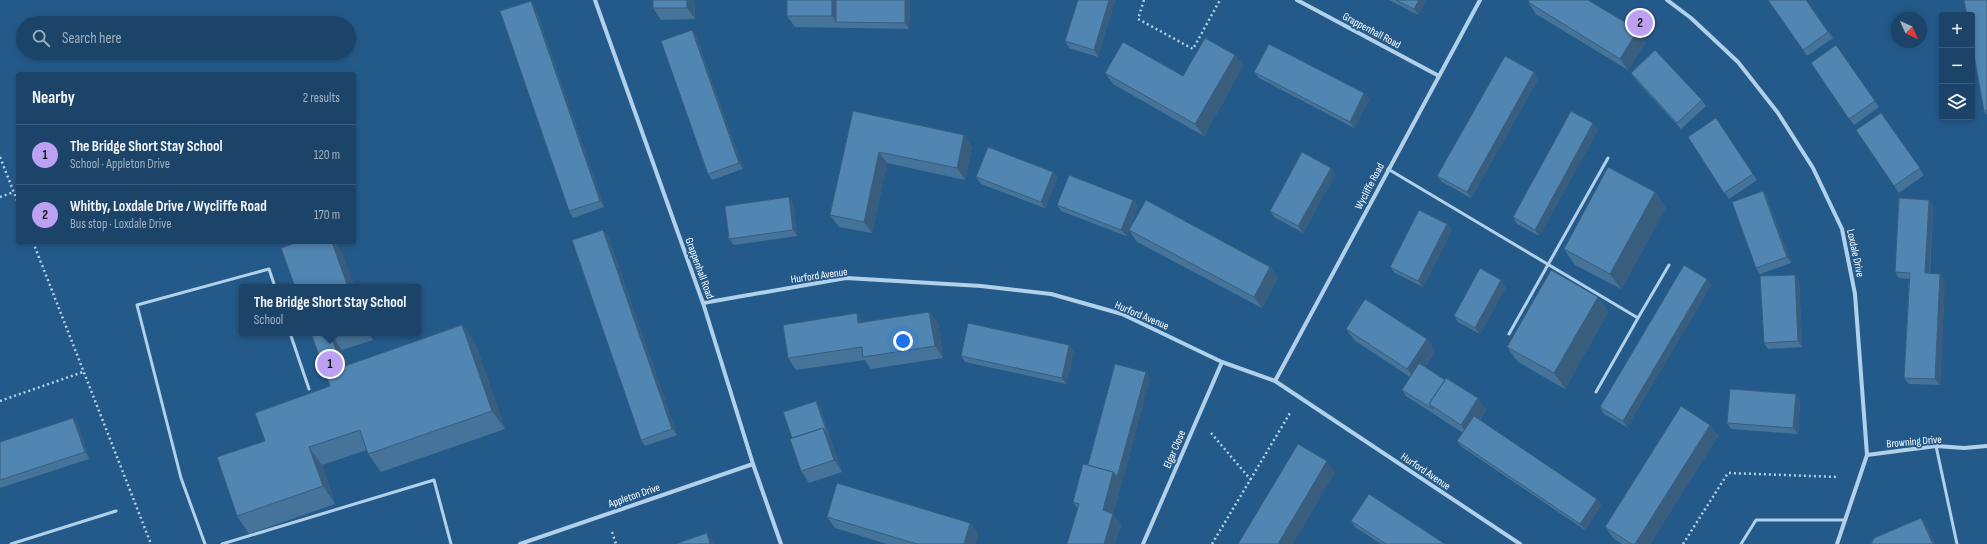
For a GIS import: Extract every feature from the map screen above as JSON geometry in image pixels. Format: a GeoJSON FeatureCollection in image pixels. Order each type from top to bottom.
{"type":"FeatureCollection","features":[{"type":"Feature","properties":{"kind":"street","name":"Grappenhall Road"},"geometry":{"type":"LineString","coordinates":[[595,0],[703,303],[753,464],[782,544]]}},
{"type":"Feature","properties":{"kind":"street","name":"Grappenhall Road"},"geometry":{"type":"LineString","coordinates":[[1297,0],[1439,76]]}},
{"type":"Feature","properties":{"kind":"street","name":"Wycliffe Road"},"geometry":{"type":"LineString","coordinates":[[1275,381],[1480,0]]}},
{"type":"Feature","properties":{"kind":"street","name":"Loxdale Drive"},"geometry":{"type":"LineString","coordinates":[[1667,0],[1691,18],[1738,62],[1778,113],[1813,168],[1842,228],[1855,294],[1867,455],[1837,544]]}},
{"type":"Feature","properties":{"kind":"street","name":"Hurford Avenue"},"geometry":{"type":"LineString","coordinates":[[703,303],[846,278],[981,286],[1051,294],[1122,314],[1222,362],[1275,381],[1520,544]]}},
{"type":"Feature","properties":{"kind":"street","name":"Elgar Close"},"geometry":{"type":"LineString","coordinates":[[1143,544],[1222,362]]}},
{"type":"Feature","properties":{"kind":"street","name":"Browning Drive"},"geometry":{"type":"LineString","coordinates":[[1867,455],[1936,446],[1964,448],[1987,446]]}},
{"type":"Feature","properties":{"kind":"street","name":"Appleton Drive"},"geometry":{"type":"LineString","coordinates":[[520,544],[753,464]]}},
{"type":"Feature","properties":{"kind":"lane"},"geometry":{"type":"LineString","coordinates":[[1509,334],[1608,158]]}},
{"type":"Feature","properties":{"kind":"lane"},"geometry":{"type":"LineString","coordinates":[[1388,169],[1638,318]]}},
{"type":"Feature","properties":{"kind":"lane"},"geometry":{"type":"LineString","coordinates":[[1596,392],[1669,265]]}},
{"type":"Feature","properties":{"kind":"lane"},"geometry":{"type":"LineString","coordinates":[[205,544],[181,478],[137,305],[269,269],[274,284]]}},
{"type":"Feature","properties":{"kind":"lane"},"geometry":{"type":"LineString","coordinates":[[291,336],[309,389]]}},
{"type":"Feature","properties":{"kind":"lane"},"geometry":{"type":"LineString","coordinates":[[1936,446],[1957,544]]}},
{"type":"Feature","properties":{"kind":"lane"},"geometry":{"type":"LineString","coordinates":[[222,544],[434,480],[451,544]]}},
{"type":"Feature","properties":{"kind":"lane"},"geometry":{"type":"LineString","coordinates":[[11,544],[116,511]]}},
{"type":"Feature","properties":{"kind":"lane"},"geometry":{"type":"LineString","coordinates":[[1741,544],[1756,520],[1845,520]]}},
{"type":"Feature","properties":{"kind":"path"},"geometry":{"type":"LineString","coordinates":[[1144,0],[1138,19],[1193,49],[1220,0]]}},
{"type":"Feature","properties":{"kind":"path"},"geometry":{"type":"LineString","coordinates":[[0,157],[16,198]]}},
{"type":"Feature","properties":{"kind":"path"},"geometry":{"type":"LineString","coordinates":[[0,197],[14,192]]}},
{"type":"Feature","properties":{"kind":"path"},"geometry":{"type":"LineString","coordinates":[[34,244],[151,544]]}},
{"type":"Feature","properties":{"kind":"path"},"geometry":{"type":"LineString","coordinates":[[0,401],[84,372]]}},
{"type":"Feature","properties":{"kind":"path"},"geometry":{"type":"LineString","coordinates":[[1212,544],[1300,397]]}},
{"type":"Feature","properties":{"kind":"path"},"geometry":{"type":"LineString","coordinates":[[1198,418],[1251,480]]}},
{"type":"Feature","properties":{"kind":"path"},"geometry":{"type":"LineString","coordinates":[[1682,544],[1728,473],[1859,478]]}},
{"type":"Feature","properties":{"kind":"building"},"geometry":{"type":"Polygon","coordinates":[[[653,0],[687,0],[687,8],[653,8],[653,0]]]}},
{"type":"Feature","properties":{"kind":"building"},"geometry":{"type":"Polygon","coordinates":[[[787,0],[832,0],[832,16],[787,16],[787,0]]]}},
{"type":"Feature","properties":{"kind":"building"},"geometry":{"type":"Polygon","coordinates":[[[836,0],[905,0],[905,23],[836,22],[836,0]]]}},
{"type":"Feature","properties":{"kind":"building"},"geometry":{"type":"Polygon","coordinates":[[[1078,0],[1109,0],[1094,50],[1065,41],[1078,0]]]}},
{"type":"Feature","properties":{"kind":"building"},"geometry":{"type":"Polygon","coordinates":[[[1396,0],[1419,0],[1414,9],[1396,0]]]}},
{"type":"Feature","properties":{"kind":"building"},"geometry":{"type":"Polygon","coordinates":[[[1529,0],[1588,0],[1638,30],[1620,59],[1528,2],[1529,0]]]}},
{"type":"Feature","properties":{"kind":"building"},"geometry":{"type":"Polygon","coordinates":[[[1768,0],[1806,0],[1828,32],[1803,50],[1768,0]]]}},
{"type":"Feature","properties":{"kind":"building"},"geometry":{"type":"Polygon","coordinates":[[[1964,0],[1987,0],[1987,110],[1984,111],[1975,61],[1975,12],[1966,12],[1964,0]]]}},
{"type":"Feature","properties":{"kind":"building"},"geometry":{"type":"Polygon","coordinates":[[[531,1],[600,201],[569,211],[500,11],[531,1]]]}},
{"type":"Feature","properties":{"kind":"building"},"geometry":{"type":"Polygon","coordinates":[[[692,30],[739,163],[708,174],[661,41],[692,30]]]}},
{"type":"Feature","properties":{"kind":"building"},"geometry":{"type":"Polygon","coordinates":[[[1205,38],[1235,55],[1195,124],[1105,73],[1123,42],[1183,76],[1205,38]]]}},
{"type":"Feature","properties":{"kind":"building"},"geometry":{"type":"Polygon","coordinates":[[[1269,44],[1364,93],[1350,122],[1254,72],[1269,44]]]}},
{"type":"Feature","properties":{"kind":"building"},"geometry":{"type":"Polygon","coordinates":[[[1836,45],[1875,101],[1849,119],[1811,63],[1836,45]]]}},
{"type":"Feature","properties":{"kind":"building"},"geometry":{"type":"Polygon","coordinates":[[[1655,50],[1702,100],[1677,123],[1631,73],[1655,50]]]}},
{"type":"Feature","properties":{"kind":"building"},"geometry":{"type":"Polygon","coordinates":[[[1505,56],[1534,72],[1467,192],[1437,176],[1505,56]]]}},
{"type":"Feature","properties":{"kind":"building"},"geometry":{"type":"Polygon","coordinates":[[[853,111],[964,135],[957,168],[879,152],[864,222],[830,215],[853,111]]]}},
{"type":"Feature","properties":{"kind":"building"},"geometry":{"type":"Polygon","coordinates":[[[1571,111],[1593,123],[1535,230],[1513,217],[1571,111]]]}},
{"type":"Feature","properties":{"kind":"building"},"geometry":{"type":"Polygon","coordinates":[[[1881,113],[1920,168],[1894,186],[1856,130],[1881,113]]]}},
{"type":"Feature","properties":{"kind":"building"},"geometry":{"type":"Polygon","coordinates":[[[1716,118],[1753,174],[1724,193],[1688,137],[1716,118]]]}},
{"type":"Feature","properties":{"kind":"building"},"geometry":{"type":"Polygon","coordinates":[[[988,147],[1053,172],[1041,202],[976,177],[988,147]]]}},
{"type":"Feature","properties":{"kind":"building"},"geometry":{"type":"Polygon","coordinates":[[[1302,152],[1331,168],[1298,226],[1270,211],[1302,152]]]}},
{"type":"Feature","properties":{"kind":"building"},"geometry":{"type":"Polygon","coordinates":[[[1608,167],[1655,192],[1610,274],[1564,249],[1608,167]]]}},
{"type":"Feature","properties":{"kind":"building"},"geometry":{"type":"Polygon","coordinates":[[[1069,175],[1133,200],[1121,230],[1057,205],[1069,175]]]}},
{"type":"Feature","properties":{"kind":"building"},"geometry":{"type":"Polygon","coordinates":[[[1763,191],[1787,257],[1756,268],[1732,202],[1763,191]]]}},
{"type":"Feature","properties":{"kind":"building"},"geometry":{"type":"Polygon","coordinates":[[[789,197],[793,230],[729,239],[725,206],[789,197]]]}},
{"type":"Feature","properties":{"kind":"building"},"geometry":{"type":"Polygon","coordinates":[[[1899,198],[1929,200],[1925,273],[1940,274],[1935,379],[1904,378],[1910,273],[1895,272],[1899,198]]]}},
{"type":"Feature","properties":{"kind":"building"},"geometry":{"type":"Polygon","coordinates":[[[1146,200],[1270,267],[1254,297],[1129,230],[1146,200]]]}},
{"type":"Feature","properties":{"kind":"building"},"geometry":{"type":"Polygon","coordinates":[[[1419,210],[1447,224],[1418,281],[1390,267],[1419,210]]]}},
{"type":"Feature","properties":{"kind":"building"},"geometry":{"type":"Polygon","coordinates":[[[603,230],[672,429],[641,440],[572,240],[603,230]]]}},
{"type":"Feature","properties":{"kind":"building"},"geometry":{"type":"Polygon","coordinates":[[[292,244],[333,244],[347,284],[294,284],[281,248],[292,244]]]}},
{"type":"Feature","properties":{"kind":"building"},"geometry":{"type":"Polygon","coordinates":[[[1684,265],[1707,279],[1623,421],[1600,407],[1684,265]]]}},
{"type":"Feature","properties":{"kind":"building"},"geometry":{"type":"Polygon","coordinates":[[[1480,268],[1501,280],[1475,328],[1454,316],[1480,268]]]}},
{"type":"Feature","properties":{"kind":"building"},"geometry":{"type":"Polygon","coordinates":[[[1551,270],[1598,297],[1554,373],[1507,347],[1551,270]]]}},
{"type":"Feature","properties":{"kind":"building"},"geometry":{"type":"Polygon","coordinates":[[[1795,275],[1798,341],[1764,343],[1760,276],[1795,275]]]}},
{"type":"Feature","properties":{"kind":"building"},"geometry":{"type":"Polygon","coordinates":[[[1365,299],[1427,339],[1407,369],[1346,329],[1365,299]]]}},
{"type":"Feature","properties":{"kind":"building"},"geometry":{"type":"Polygon","coordinates":[[[929,312],[935,346],[863,357],[862,347],[788,358],[783,325],[857,313],[858,323],[929,312]]]}},
{"type":"Feature","properties":{"kind":"building"},"geometry":{"type":"Polygon","coordinates":[[[968,323],[1069,345],[1062,378],[961,356],[968,323]]]}},
{"type":"Feature","properties":{"kind":"building"},"geometry":{"type":"Polygon","coordinates":[[[462,325],[492,411],[368,454],[360,430],[309,447],[323,486],[237,516],[217,457],[265,441],[255,413],[330,386],[312,336],[331,336],[342,367],[462,325]]]}},
{"type":"Feature","properties":{"kind":"building"},"geometry":{"type":"Polygon","coordinates":[[[1419,363],[1445,380],[1429,404],[1433,409],[1402,390],[1419,363]]]}},
{"type":"Feature","properties":{"kind":"building"},"geometry":{"type":"Polygon","coordinates":[[[1115,364],[1146,372],[1117,477],[1113,472],[1088,465],[1115,364]]]}},
{"type":"Feature","properties":{"kind":"building"},"geometry":{"type":"Polygon","coordinates":[[[1446,378],[1478,398],[1461,425],[1429,404],[1446,378]]]}},
{"type":"Feature","properties":{"kind":"building"},"geometry":{"type":"Polygon","coordinates":[[[1730,389],[1796,394],[1793,428],[1727,423],[1730,389]]]}},
{"type":"Feature","properties":{"kind":"building"},"geometry":{"type":"Polygon","coordinates":[[[816,401],[827,433],[823,428],[792,438],[783,412],[816,401]]]}},
{"type":"Feature","properties":{"kind":"building"},"geometry":{"type":"Polygon","coordinates":[[[1681,406],[1710,425],[1635,544],[1632,544],[1605,527],[1681,406]]]}},
{"type":"Feature","properties":{"kind":"building"},"geometry":{"type":"Polygon","coordinates":[[[1474,416],[1597,499],[1580,524],[1457,441],[1474,416]]]}},
{"type":"Feature","properties":{"kind":"building"},"geometry":{"type":"Polygon","coordinates":[[[73,418],[85,452],[0,480],[0,442],[73,418]]]}},
{"type":"Feature","properties":{"kind":"building"},"geometry":{"type":"Polygon","coordinates":[[[823,428],[834,460],[801,471],[790,439],[823,428]]]}},
{"type":"Feature","properties":{"kind":"building"},"geometry":{"type":"Polygon","coordinates":[[[1298,444],[1327,461],[1278,544],[1238,544],[1298,444]]]}},
{"type":"Feature","properties":{"kind":"building"},"geometry":{"type":"Polygon","coordinates":[[[1083,464],[1113,472],[1103,510],[1113,514],[1104,544],[1067,544],[1079,504],[1073,502],[1083,464]]]}},
{"type":"Feature","properties":{"kind":"building"},"geometry":{"type":"Polygon","coordinates":[[[837,483],[970,523],[964,544],[917,544],[827,517],[837,483]]]}},
{"type":"Feature","properties":{"kind":"building"},"geometry":{"type":"Polygon","coordinates":[[[1369,494],[1445,544],[1386,544],[1351,521],[1369,494]]]}},
{"type":"Feature","properties":{"kind":"building"},"geometry":{"type":"Polygon","coordinates":[[[1921,518],[1933,544],[1871,544],[1874,538],[1921,518]]]}},
{"type":"Feature","properties":{"kind":"building"},"geometry":{"type":"Polygon","coordinates":[[[707,533],[710,544],[675,544],[707,533]]]}},
{"type":"Feature","properties":{"kind":"place","name":"Whitby, Loxdale Drive / Wycliffe Road"},"geometry":{"type":"Point","coordinates":[1640,23]}},
{"type":"Feature","properties":{"kind":"place","name":"The Bridge Short Stay School"},"geometry":{"type":"Point","coordinates":[330,364]}}]}
